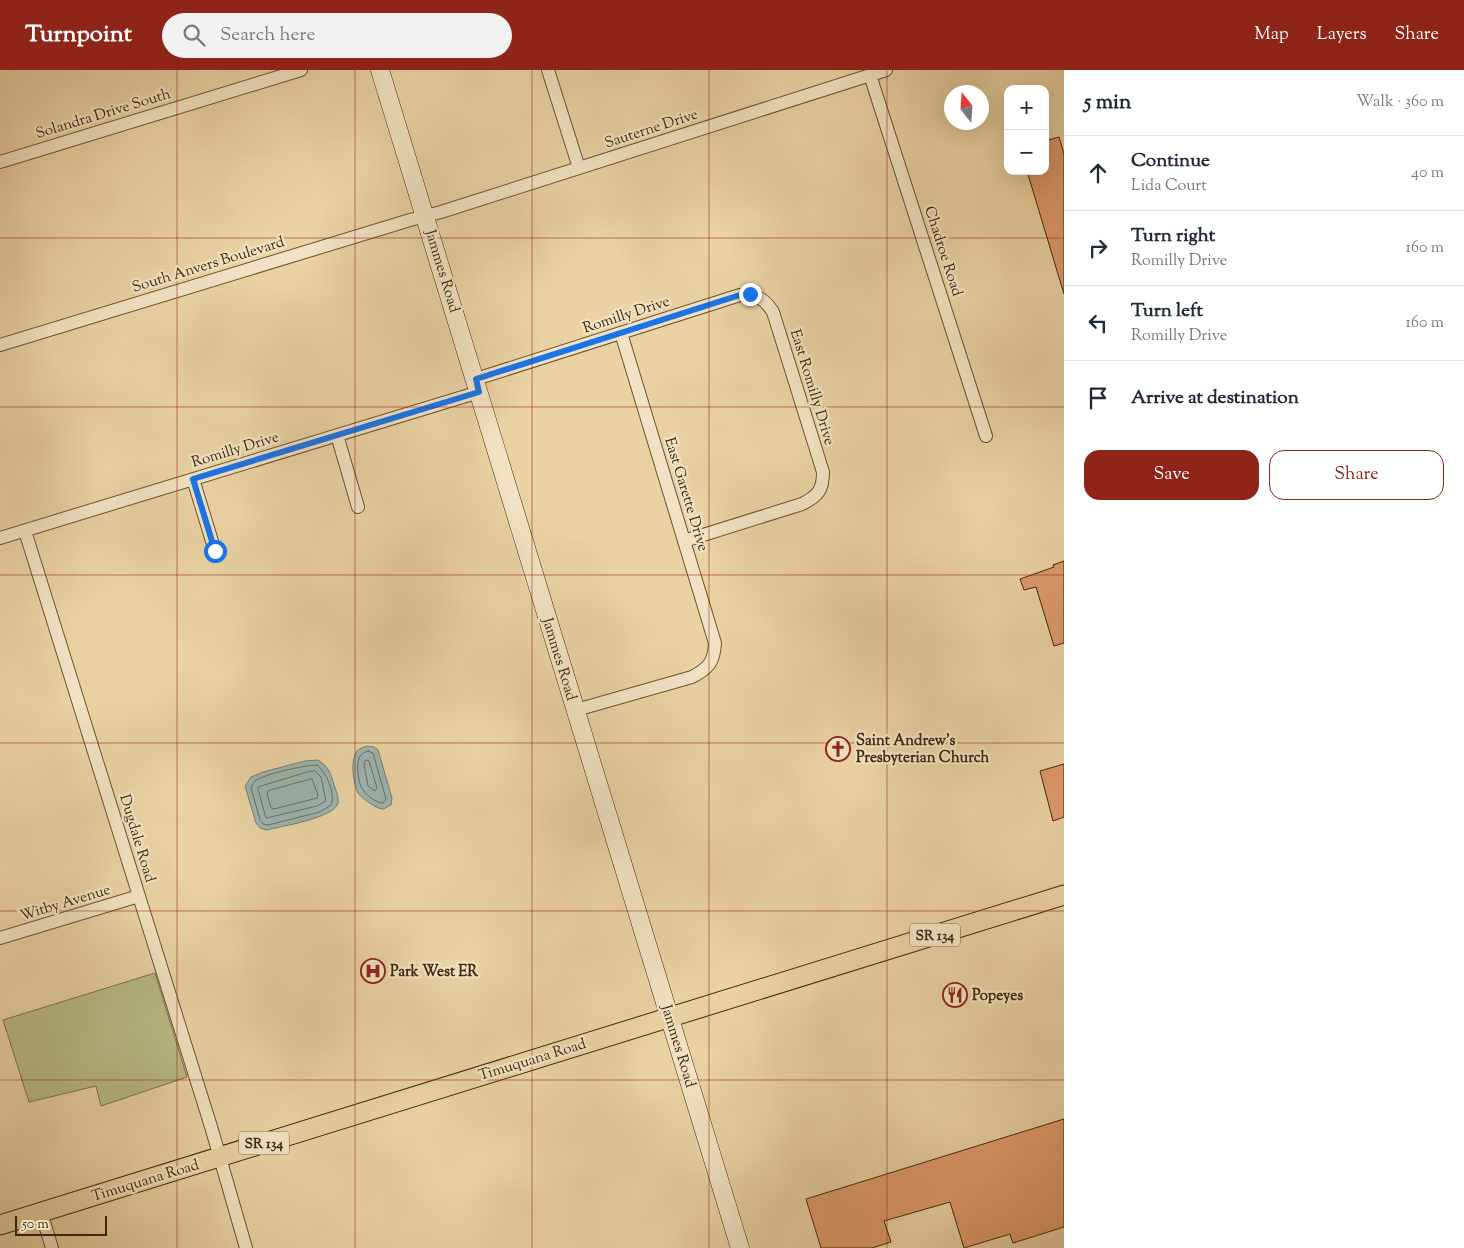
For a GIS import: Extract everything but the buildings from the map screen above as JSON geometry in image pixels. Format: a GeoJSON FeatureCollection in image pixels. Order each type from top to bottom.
{"type":"FeatureCollection","features":[{"type":"Feature","properties":{"kind":"main road","name":"Timuquana Road"},"geometry":{"type":"LineString","coordinates":[[0,1225],[1064,895]]}},
{"type":"Feature","properties":{"kind":"street","name":"Solandra Drive South"},"geometry":{"type":"LineString","coordinates":[[0,162],[301,70]]}},
{"type":"Feature","properties":{"kind":"street","name":"Jammes Road"},"geometry":{"type":"LineString","coordinates":[[380,70],[740,1248]]}},
{"type":"Feature","properties":{"kind":"street"},"geometry":{"type":"LineString","coordinates":[[548,70],[579,168]]}},
{"type":"Feature","properties":{"kind":"street","name":"Sauterne Drive"},"geometry":{"type":"LineString","coordinates":[[426,216],[886,70]]}},
{"type":"Feature","properties":{"kind":"street","name":"Chadroe Road"},"geometry":{"type":"LineString","coordinates":[[870,75],[986,436]]}},
{"type":"Feature","properties":{"kind":"street","name":"South Anvers Boulevard"},"geometry":{"type":"LineString","coordinates":[[0,345],[426,216]]}},
{"type":"Feature","properties":{"kind":"street","name":"Romilly Drive"},"geometry":{"type":"LineString","coordinates":[[0,538],[336,435],[621,333],[740,295],[758,296]]}},
{"type":"Feature","properties":{"kind":"street","name":"East Romilly Drive"},"geometry":{"type":"LineString","coordinates":[[684,541],[802,504],[811,500],[819,492],[823,484],[823,472],[773,312],[766,302],[758,296]]}},
{"type":"Feature","properties":{"kind":"street","name":"East Garette Drive"},"geometry":{"type":"LineString","coordinates":[[576,710],[692,676],[710,664],[715,655],[715,642],[621,333]]}},
{"type":"Feature","properties":{"kind":"street"},"geometry":{"type":"LineString","coordinates":[[336,435],[358,507]]}},
{"type":"Feature","properties":{"kind":"street"},"geometry":{"type":"LineString","coordinates":[[193,479],[215,551]]}},
{"type":"Feature","properties":{"kind":"street","name":"Dugdale Road"},"geometry":{"type":"LineString","coordinates":[[25,531],[220,1156],[246,1248]]}},
{"type":"Feature","properties":{"kind":"street","name":"Witby Avenue"},"geometry":{"type":"LineString","coordinates":[[0,938],[139,896]]}},
{"type":"Feature","properties":{"kind":"street"},"geometry":{"type":"LineString","coordinates":[[41,1212],[52,1248]]}},
{"type":"Feature","properties":{"kind":"green space"},"geometry":{"type":"Polygon","coordinates":[[[155,973],[187,1077],[101,1106],[96,1086],[29,1102],[3,1020],[155,973]]]}},
{"type":"Feature","properties":{"kind":"water"},"geometry":{"type":"Polygon","coordinates":[[[367,746],[378,750],[392,798],[391,805],[384,809],[374,806],[362,798],[358,793],[355,783],[353,766],[355,755],[358,750],[367,746]]]}},
{"type":"Feature","properties":{"kind":"water"},"geometry":{"type":"Polygon","coordinates":[[[318,760],[327,767],[332,777],[338,799],[338,803],[334,808],[307,821],[267,830],[260,828],[256,823],[245,786],[251,777],[305,761],[318,760]]]}},
{"type":"Feature","properties":{"kind":"place","name":"Saint Andrew's Presbyterian Church"},"geometry":{"type":"Point","coordinates":[838,749]}},
{"type":"Feature","properties":{"kind":"place","name":"Park West ER"},"geometry":{"type":"Point","coordinates":[373,971]}},
{"type":"Feature","properties":{"kind":"place","name":"Popeyes"},"geometry":{"type":"Point","coordinates":[955,995]}},
{"type":"Feature","properties":{"kind":"route"},"geometry":{"type":"LineString","coordinates":[[215,551],[193,479],[479,392],[476,379],[740,295],[750,294]]}}]}
